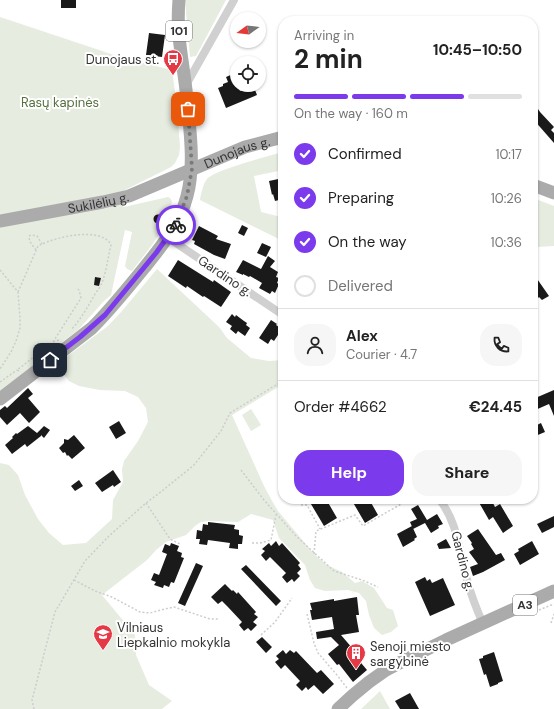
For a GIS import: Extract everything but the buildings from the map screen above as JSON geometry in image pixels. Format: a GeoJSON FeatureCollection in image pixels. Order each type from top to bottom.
{"type":"FeatureCollection","features":[{"type":"Feature","properties":{"kind":"main road","name":"101"},"geometry":{"type":"LineString","coordinates":[[0,399],[22,374],[80,337],[105,315],[156,253],[177,223],[187,196],[192,169],[186,86],[178,30],[179,0]]}},
{"type":"Feature","properties":{"kind":"main road","name":"Dunojaus g."},"geometry":{"type":"LineString","coordinates":[[192,169],[245,147],[278,138]]}},
{"type":"Feature","properties":{"kind":"main road","name":"Sukilėlių g."},"geometry":{"type":"LineString","coordinates":[[0,220],[103,202],[123,197],[141,191],[192,169]]}},
{"type":"Feature","properties":{"kind":"main road"},"geometry":{"type":"LineString","coordinates":[[538,187],[554,193]]}},
{"type":"Feature","properties":{"kind":"main road","name":"A3"},"geometry":{"type":"LineString","coordinates":[[338,709],[369,682],[386,670],[439,643],[554,591]]}},
{"type":"Feature","properties":{"kind":"street"},"geometry":{"type":"LineString","coordinates":[[186,86],[234,0]]}},
{"type":"Feature","properties":{"kind":"street"},"geometry":{"type":"LineString","coordinates":[[182,62],[200,62]]}},
{"type":"Feature","properties":{"kind":"street","name":"Gardino g."},"geometry":{"type":"LineString","coordinates":[[167,237],[278,312]]}},
{"type":"Feature","properties":{"kind":"street","name":"Gardino g."},"geometry":{"type":"LineString","coordinates":[[443,504],[456,532],[467,581],[483,624]]}},
{"type":"Feature","properties":{"kind":"path"},"geometry":{"type":"LineString","coordinates":[[0,369],[11,352],[20,328],[18,292],[38,246],[70,236],[89,234],[101,236],[111,245],[100,287],[84,314],[67,335]]}},
{"type":"Feature","properties":{"kind":"path"},"geometry":{"type":"LineString","coordinates":[[36,250],[32,245],[29,236],[37,236],[42,244]]}},
{"type":"Feature","properties":{"kind":"path"},"geometry":{"type":"LineString","coordinates":[[0,270],[18,292]]}},
{"type":"Feature","properties":{"kind":"path"},"geometry":{"type":"LineString","coordinates":[[0,382],[22,374],[53,342],[81,298],[79,290],[76,288]]}},
{"type":"Feature","properties":{"kind":"path"},"geometry":{"type":"LineString","coordinates":[[53,342],[61,339]]}},
{"type":"Feature","properties":{"kind":"path"},"geometry":{"type":"LineString","coordinates":[[34,709],[32,700],[55,612],[85,560],[146,503],[194,464],[221,431],[230,413],[278,384]]}},
{"type":"Feature","properties":{"kind":"path"},"geometry":{"type":"LineString","coordinates":[[241,470],[264,500],[314,554],[334,571],[378,587]]}},
{"type":"Feature","properties":{"kind":"path"},"geometry":{"type":"LineString","coordinates":[[146,503],[170,539],[180,544]]}},
{"type":"Feature","properties":{"kind":"path"},"geometry":{"type":"LineString","coordinates":[[314,554],[316,531],[355,514],[363,526],[401,504]]}},
{"type":"Feature","properties":{"kind":"path"},"geometry":{"type":"LineString","coordinates":[[301,506],[307,505],[320,529]]}},
{"type":"Feature","properties":{"kind":"path"},"geometry":{"type":"LineString","coordinates":[[252,543],[260,543],[270,540],[277,514]]}},
{"type":"Feature","properties":{"kind":"path"},"geometry":{"type":"LineString","coordinates":[[74,580],[95,591],[112,597],[140,612],[150,613],[174,607],[210,619],[218,619]]}},
{"type":"Feature","properties":{"kind":"path"},"geometry":{"type":"LineString","coordinates":[[261,635],[274,622],[292,598]]}},
{"type":"Feature","properties":{"kind":"path"},"geometry":{"type":"LineString","coordinates":[[307,614],[318,653],[338,675],[352,696]]}},
{"type":"Feature","properties":{"kind":"path"},"geometry":{"type":"LineString","coordinates":[[551,623],[554,614]]}},
{"type":"Feature","properties":{"kind":"green space"},"geometry":{"type":"Polygon","coordinates":[[[185,0],[226,0],[196,56],[190,57],[185,0]]]}},
{"type":"Feature","properties":{"kind":"green space","name":"Rasų kapinės"},"geometry":{"type":"Polygon","coordinates":[[[0,17],[123,58],[172,70],[180,147],[179,155],[175,163],[171,167],[125,190],[113,194],[0,215],[0,17]]]}},
{"type":"Feature","properties":{"kind":"green space"},"geometry":{"type":"Polygon","coordinates":[[[278,154],[278,171],[254,176],[261,212],[278,216],[278,239],[200,200],[204,184],[207,179],[212,175],[278,154]]]}},
{"type":"Feature","properties":{"kind":"green space"},"geometry":{"type":"Polygon","coordinates":[[[168,197],[172,201],[170,211],[162,229],[151,247],[132,271],[127,269],[125,266],[132,232],[125,230],[111,295],[79,329],[0,391],[0,225],[120,204],[124,207],[168,197]]]}},
{"type":"Feature","properties":{"kind":"green space"},"geometry":{"type":"Polygon","coordinates":[[[538,200],[554,206],[554,246],[538,247],[538,200]]]}},
{"type":"Feature","properties":{"kind":"green space"},"geometry":{"type":"Polygon","coordinates":[[[157,269],[219,327],[227,338],[251,358],[269,361],[278,360],[278,387],[232,415],[264,486],[278,511],[314,554],[327,565],[342,572],[355,583],[362,581],[374,588],[387,608],[393,610],[398,626],[391,632],[382,635],[374,628],[366,601],[359,593],[348,590],[325,591],[315,588],[310,580],[305,565],[279,538],[273,520],[251,514],[238,522],[201,522],[186,535],[166,542],[147,560],[102,595],[135,635],[136,655],[149,685],[172,701],[162,709],[0,709],[0,463],[9,465],[18,475],[25,495],[38,519],[49,533],[63,545],[86,543],[112,519],[113,500],[123,482],[122,469],[124,461],[138,441],[148,422],[146,408],[138,397],[125,391],[100,390],[79,386],[69,381],[65,376],[62,367],[65,358],[108,326],[157,269]]]}},
{"type":"Feature","properties":{"kind":"green space"},"geometry":{"type":"Polygon","coordinates":[[[251,409],[261,425],[251,431],[242,415],[251,409]]]}},
{"type":"Feature","properties":{"kind":"green space"},"geometry":{"type":"Polygon","coordinates":[[[380,691],[390,709],[361,709],[380,691]]]}},
{"type":"Feature","properties":{"kind":"way so far"},"geometry":{"type":"LineString","coordinates":[[176,225],[187,196],[192,169],[188,109]]}},
{"type":"Feature","properties":{"kind":"place","name":"Dunojaus st."},"geometry":{"type":"Point","coordinates":[173,76]}},
{"type":"Feature","properties":{"kind":"place","name":"Vilniaus Liepkalnio mokykla"},"geometry":{"type":"Point","coordinates":[103,651]}},
{"type":"Feature","properties":{"kind":"place","name":"Senoji miesto sargybinė"},"geometry":{"type":"Point","coordinates":[356,670]}},
{"type":"Feature","properties":{"kind":"route"},"geometry":{"type":"LineString","coordinates":[[50,360],[92,328],[105,315],[156,253],[176,225]]}}]}
